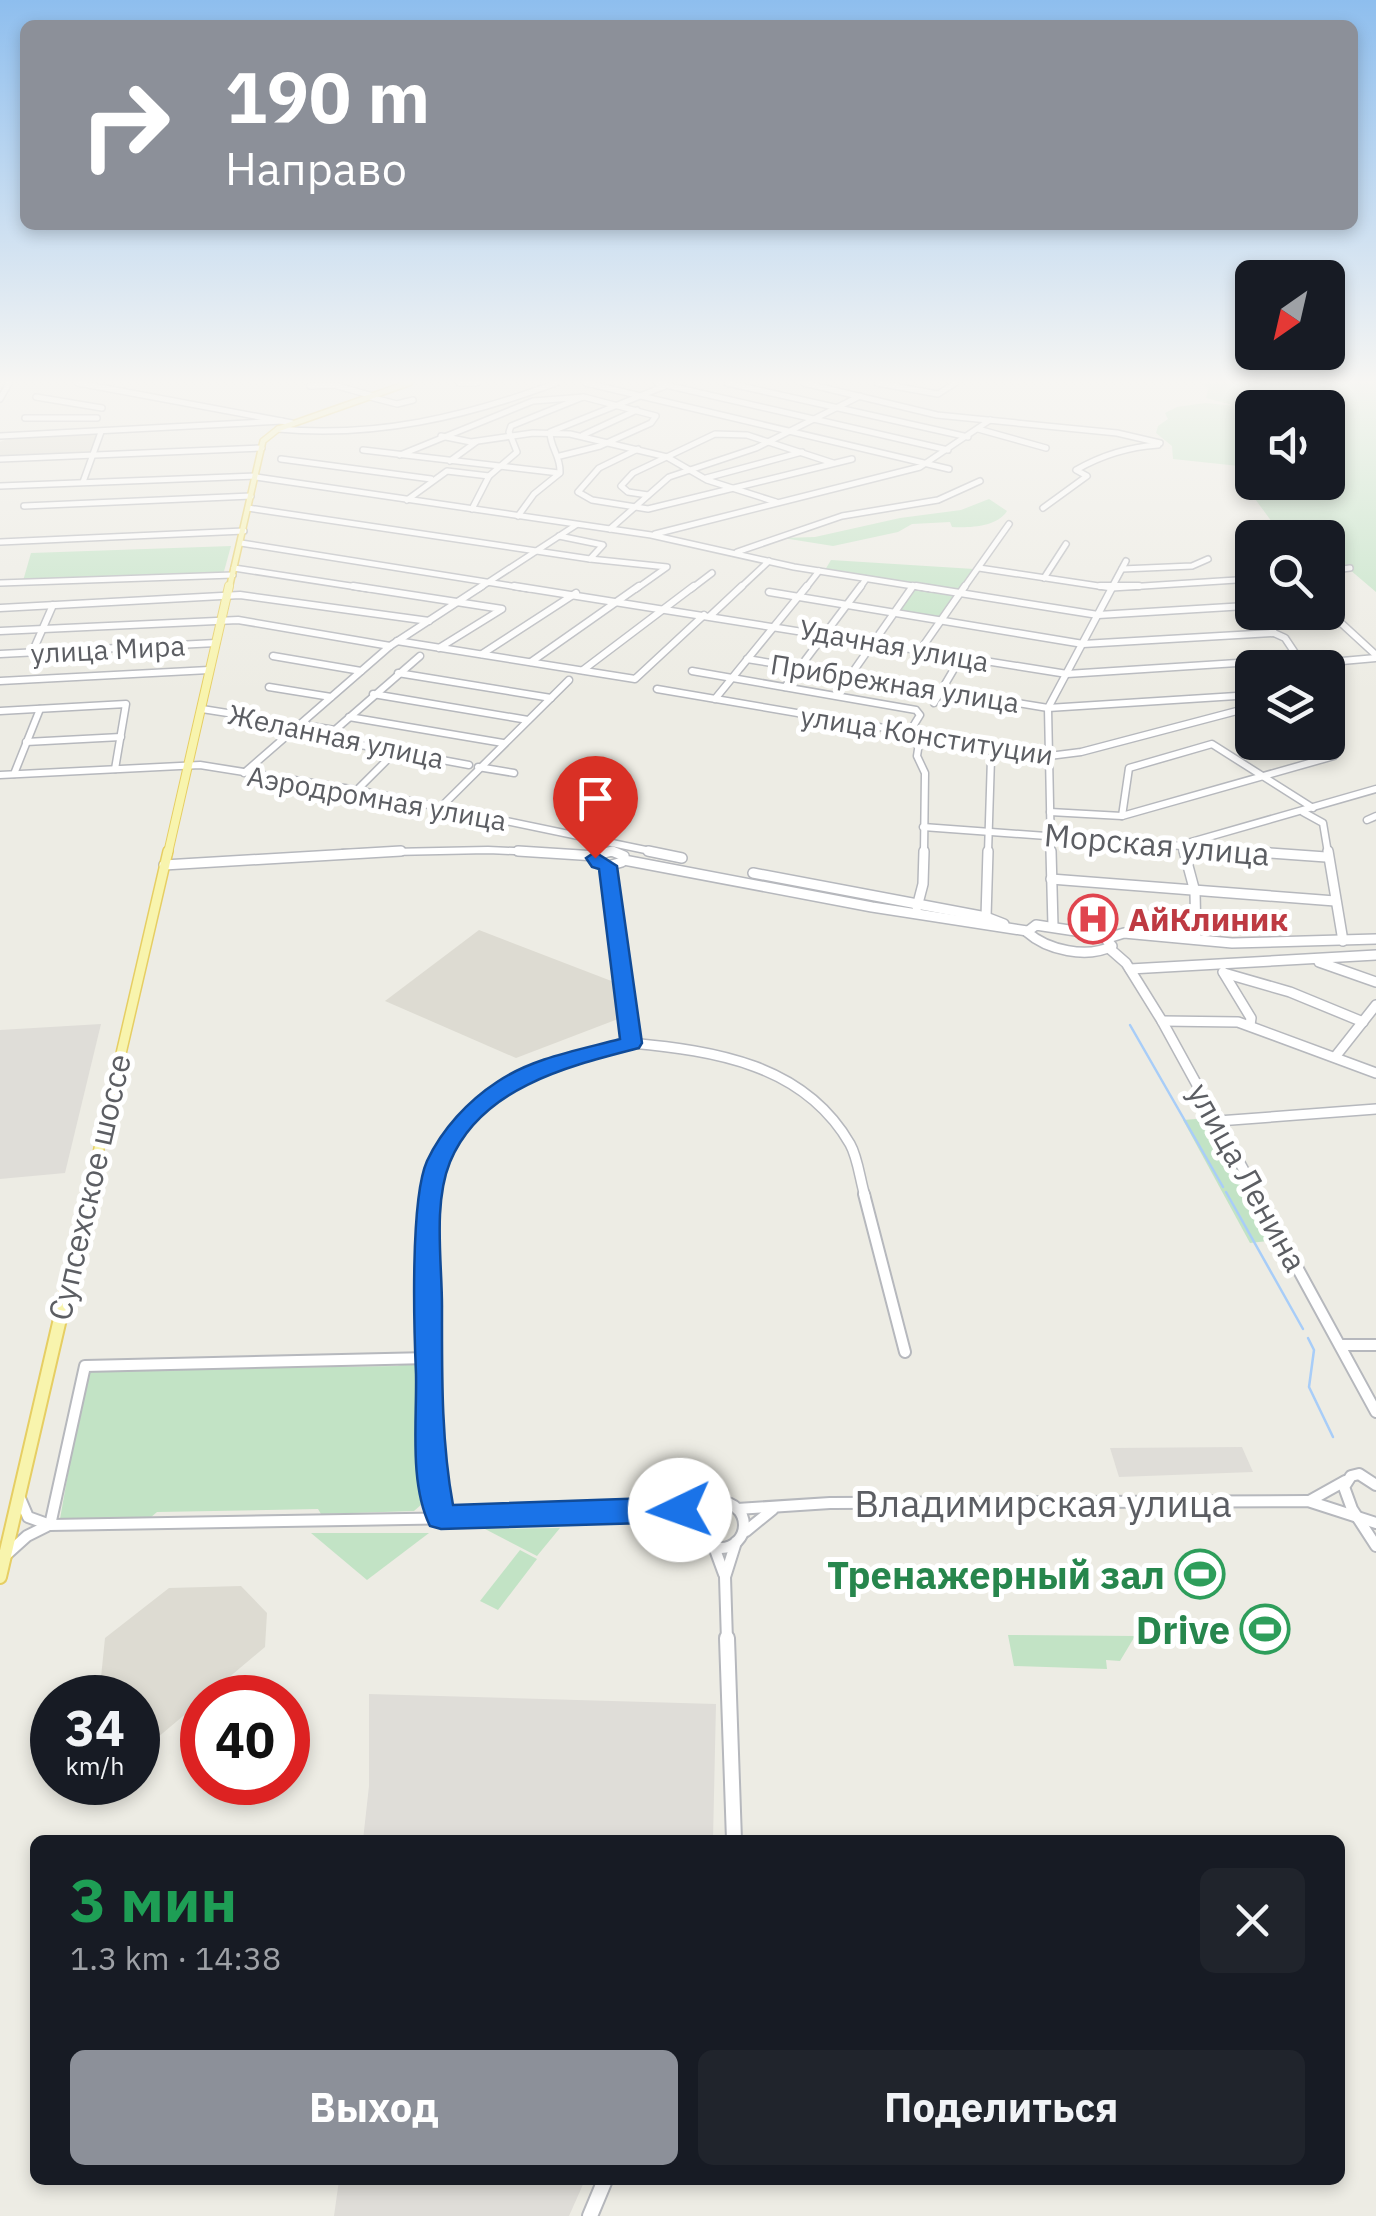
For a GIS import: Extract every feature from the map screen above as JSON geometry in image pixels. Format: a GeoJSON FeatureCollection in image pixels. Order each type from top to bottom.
{"type":"FeatureCollection","features":[{"type":"Feature","properties":{"kind":"main road","name":"Супсехское шоссе"},"geometry":{"type":"LineString","coordinates":[[0,1577],[254,486]]}},
{"type":"Feature","properties":{"kind":"street"},"geometry":{"type":"LineString","coordinates":[[317,486],[652,535],[794,567],[1098,616],[1235,611]]}},
{"type":"Feature","properties":{"kind":"street"},"geometry":{"type":"LineString","coordinates":[[407,500],[423,486]]}},
{"type":"Feature","properties":{"kind":"street"},"geometry":{"type":"LineString","coordinates":[[472,509],[484,486]]}},
{"type":"Feature","properties":{"kind":"street"},"geometry":{"type":"LineString","coordinates":[[518,516],[543,486]]}},
{"type":"Feature","properties":{"kind":"street"},"geometry":{"type":"LineString","coordinates":[[583,486],[578,492],[592,500],[633,509],[658,507],[736,486]]}},
{"type":"Feature","properties":{"kind":"street"},"geometry":{"type":"LineString","coordinates":[[621,486],[628,492],[648,496]]}},
{"type":"Feature","properties":{"kind":"street"},"geometry":{"type":"LineString","coordinates":[[610,529],[658,486]]}},
{"type":"Feature","properties":{"kind":"street"},"geometry":{"type":"LineString","coordinates":[[724,486],[779,502]]}},
{"type":"Feature","properties":{"kind":"street"},"geometry":{"type":"LineString","coordinates":[[652,535],[839,486]]}},
{"type":"Feature","properties":{"kind":"street"},"geometry":{"type":"LineString","coordinates":[[735,553],[842,516],[938,500],[968,486]]}},
{"type":"Feature","properties":{"kind":"street"},"geometry":{"type":"LineString","coordinates":[[1043,508],[1073,486]]}},
{"type":"Feature","properties":{"kind":"street"},"geometry":{"type":"LineString","coordinates":[[24,506],[252,496]]}},
{"type":"Feature","properties":{"kind":"street"},"geometry":{"type":"LineString","coordinates":[[248,508],[534,552],[667,567],[532,662]]}},
{"type":"Feature","properties":{"kind":"street"},"geometry":{"type":"LineString","coordinates":[[244,774],[393,644],[576,524]]}},
{"type":"Feature","properties":{"kind":"street"},"geometry":{"type":"LineString","coordinates":[[921,649],[1009,524]]}},
{"type":"Feature","properties":{"kind":"street"},"geometry":{"type":"LineString","coordinates":[[0,542],[244,531]]}},
{"type":"Feature","properties":{"kind":"street"},"geometry":{"type":"LineString","coordinates":[[559,536],[603,545],[590,559]]}},
{"type":"Feature","properties":{"kind":"street","name":"Удачная улица"},"geometry":{"type":"LineString","coordinates":[[241,543],[576,593],[1067,674],[1235,663]]}},
{"type":"Feature","properties":{"kind":"street"},"geometry":{"type":"LineString","coordinates":[[1044,578],[1066,544]]}},
{"type":"Feature","properties":{"kind":"street"},"geometry":{"type":"LineString","coordinates":[[622,563],[631,554]]}},
{"type":"Feature","properties":{"kind":"street"},"geometry":{"type":"LineString","coordinates":[[1053,926],[1048,708],[1124,565],[1192,566],[1208,558]]}},
{"type":"Feature","properties":{"kind":"street"},"geometry":{"type":"LineString","coordinates":[[0,631],[222,620],[635,678],[769,562]]}},
{"type":"Feature","properties":{"kind":"street"},"geometry":{"type":"LineString","coordinates":[[979,568],[1112,588],[1235,581]]}},
{"type":"Feature","properties":{"kind":"street"},"geometry":{"type":"LineString","coordinates":[[1345,569],[1350,568]]}},
{"type":"Feature","properties":{"kind":"street"},"geometry":{"type":"LineString","coordinates":[[0,583],[233,571],[502,609],[439,648]]}},
{"type":"Feature","properties":{"kind":"street"},"geometry":{"type":"LineString","coordinates":[[715,698],[819,571]]}},
{"type":"Feature","properties":{"kind":"street"},"geometry":{"type":"LineString","coordinates":[[583,670],[712,574]]}},
{"type":"Feature","properties":{"kind":"street"},"geometry":{"type":"LineString","coordinates":[[785,687],[866,578]]}},
{"type":"Feature","properties":{"kind":"street"},"geometry":{"type":"LineString","coordinates":[[850,676],[913,586]]}},
{"type":"Feature","properties":{"kind":"street"},"geometry":{"type":"LineString","coordinates":[[769,592],[1083,644],[1274,633],[1285,638],[1292,650]]}},
{"type":"Feature","properties":{"kind":"street"},"geometry":{"type":"LineString","coordinates":[[482,654],[576,593]]}},
{"type":"Feature","properties":{"kind":"street"},"geometry":{"type":"LineString","coordinates":[[0,608],[228,596],[429,621]]}},
{"type":"Feature","properties":{"kind":"street"},"geometry":{"type":"LineString","coordinates":[[32,653],[53,605]]}},
{"type":"Feature","properties":{"kind":"street"},"geometry":{"type":"LineString","coordinates":[[1345,626],[1376,656]]}},
{"type":"Feature","properties":{"kind":"street","name":"улица Мира"},"geometry":{"type":"LineString","coordinates":[[0,654],[216,643]]}},
{"type":"Feature","properties":{"kind":"street"},"geometry":{"type":"LineString","coordinates":[[273,656],[361,671]]}},
{"type":"Feature","properties":{"kind":"street"},"geometry":{"type":"LineString","coordinates":[[335,730],[420,656]]}},
{"type":"Feature","properties":{"kind":"street"},"geometry":{"type":"LineString","coordinates":[[1345,661],[1376,656]]}},
{"type":"Feature","properties":{"kind":"street"},"geometry":{"type":"LineString","coordinates":[[934,703],[961,657]]}},
{"type":"Feature","properties":{"kind":"street","name":"Прибрежная улица"},"geometry":{"type":"LineString","coordinates":[[747,659],[1048,708],[1162,701]]}},
{"type":"Feature","properties":{"kind":"street"},"geometry":{"type":"LineString","coordinates":[[0,681],[209,670]]}},
{"type":"Feature","properties":{"kind":"street"},"geometry":{"type":"LineString","coordinates":[[692,671],[916,710],[920,715],[909,733]]}},
{"type":"Feature","properties":{"kind":"street"},"geometry":{"type":"LineString","coordinates":[[398,673],[551,698]]}},
{"type":"Feature","properties":{"kind":"street"},"geometry":{"type":"LineString","coordinates":[[440,808],[474,766],[569,680]]}},
{"type":"Feature","properties":{"kind":"street"},"geometry":{"type":"LineString","coordinates":[[269,687],[331,698]]}},
{"type":"Feature","properties":{"kind":"street","name":"улица Конституции"},"geometry":{"type":"LineString","coordinates":[[657,689],[1049,756],[1083,754],[1131,738],[1235,714]]}},
{"type":"Feature","properties":{"kind":"street"},"geometry":{"type":"LineString","coordinates":[[373,694],[528,720]]}},
{"type":"Feature","properties":{"kind":"street"},"geometry":{"type":"LineString","coordinates":[[1162,701],[1235,696]]}},
{"type":"Feature","properties":{"kind":"street"},"geometry":{"type":"LineString","coordinates":[[0,711],[126,704],[115,769]]}},
{"type":"Feature","properties":{"kind":"street"},"geometry":{"type":"LineString","coordinates":[[14,774],[40,709]]}},
{"type":"Feature","properties":{"kind":"street","name":"Желанная улица"},"geometry":{"type":"LineString","coordinates":[[202,709],[335,730],[328,739],[514,774]]}},
{"type":"Feature","properties":{"kind":"street"},"geometry":{"type":"LineString","coordinates":[[349,717],[503,743]]}},
{"type":"Feature","properties":{"kind":"street"},"geometry":{"type":"LineString","coordinates":[[918,907],[923,884],[925,773],[917,756],[920,736]]}},
{"type":"Feature","properties":{"kind":"street"},"geometry":{"type":"LineString","coordinates":[[26,742],[120,737]]}},
{"type":"Feature","properties":{"kind":"street"},"geometry":{"type":"LineString","coordinates":[[1122,816],[1129,768],[1212,744],[1264,776],[1322,824],[1343,941]]}},
{"type":"Feature","properties":{"kind":"street"},"geometry":{"type":"LineString","coordinates":[[357,790],[395,752]]}},
{"type":"Feature","properties":{"kind":"street"},"geometry":{"type":"LineString","coordinates":[[986,917],[991,758]]}},
{"type":"Feature","properties":{"kind":"street"},"geometry":{"type":"LineString","coordinates":[[1050,812],[1122,816],[1320,760]]}},
{"type":"Feature","properties":{"kind":"street","name":"Аэродромная улица"},"geometry":{"type":"LineString","coordinates":[[0,775],[190,765],[357,790],[682,858]]}},
{"type":"Feature","properties":{"kind":"street"},"geometry":{"type":"LineString","coordinates":[[1196,940],[1194,892],[1183,846],[1199,838],[1376,789]]}},
{"type":"Feature","properties":{"kind":"street","name":"Морская улица"},"geometry":{"type":"LineString","coordinates":[[923,827],[1326,858]]}},
{"type":"Feature","properties":{"kind":"street"},"geometry":{"type":"LineString","coordinates":[[164,866],[503,848],[596,856],[617,852],[624,860]]}},
{"type":"Feature","properties":{"kind":"street"},"geometry":{"type":"LineString","coordinates":[[596,856],[598,863],[608,866],[624,860],[832,900],[1027,931],[1036,925],[1108,938],[1124,933],[1232,943],[1376,939]]}},
{"type":"Feature","properties":{"kind":"street"},"geometry":{"type":"LineString","coordinates":[[608,866],[631,1043]]}},
{"type":"Feature","properties":{"kind":"street"},"geometry":{"type":"LineString","coordinates":[[752,872],[918,907],[986,917],[1010,928]]}},
{"type":"Feature","properties":{"kind":"street"},"geometry":{"type":"LineString","coordinates":[[1051,879],[1335,901]]}},
{"type":"Feature","properties":{"kind":"street"},"geometry":{"type":"LineString","coordinates":[[1027,931],[1029,937],[1040,942],[1097,952],[1110,948],[1108,938]]}},
{"type":"Feature","properties":{"kind":"street","name":"улица Ленина"},"geometry":{"type":"LineString","coordinates":[[1110,948],[1130,970],[1162,1021],[1376,1412]]}},
{"type":"Feature","properties":{"kind":"street"},"geometry":{"type":"LineString","coordinates":[[1130,970],[1222,969],[1376,955]]}},
{"type":"Feature","properties":{"kind":"street"},"geometry":{"type":"LineString","coordinates":[[1312,960],[1376,982]]}},
{"type":"Feature","properties":{"kind":"street"},"geometry":{"type":"LineString","coordinates":[[1222,969],[1363,1022]]}},
{"type":"Feature","properties":{"kind":"street"},"geometry":{"type":"LineString","coordinates":[[1222,969],[1251,1018],[1250,1025]]}},
{"type":"Feature","properties":{"kind":"street"},"geometry":{"type":"LineString","coordinates":[[1335,1057],[1376,1005]]}},
{"type":"Feature","properties":{"kind":"street"},"geometry":{"type":"LineString","coordinates":[[1162,1021],[1221,1019],[1250,1025],[1376,1073]]}},
{"type":"Feature","properties":{"kind":"street"},"geometry":{"type":"LineString","coordinates":[[441,1517],[433,1476],[428,1358],[430,1202],[438,1163],[460,1126],[506,1085],[562,1061],[631,1043],[704,1052],[787,1080],[814,1099],[852,1147],[905,1352]]}},
{"type":"Feature","properties":{"kind":"street"},"geometry":{"type":"LineString","coordinates":[[1218,1120],[1376,1109]]}},
{"type":"Feature","properties":{"kind":"street"},"geometry":{"type":"LineString","coordinates":[[1340,1345],[1376,1345]]}},
{"type":"Feature","properties":{"kind":"street"},"geometry":{"type":"LineString","coordinates":[[50,1525],[85,1366],[428,1358]]}},
{"type":"Feature","properties":{"kind":"street"},"geometry":{"type":"LineString","coordinates":[[1359,1474],[1376,1472]]}},
{"type":"Feature","properties":{"kind":"street"},"geometry":{"type":"LineString","coordinates":[[1359,1474],[1376,1485]]}},
{"type":"Feature","properties":{"kind":"street","name":"Владимирская улица"},"geometry":{"type":"LineString","coordinates":[[1308,1501],[1359,1474]]}},
{"type":"Feature","properties":{"kind":"street"},"geometry":{"type":"LineString","coordinates":[[1346,1481],[1347,1497],[1376,1546]]}},
{"type":"Feature","properties":{"kind":"street"},"geometry":{"type":"LineString","coordinates":[[19,1496],[28,1517],[50,1525],[657,1511],[721,1504],[737,1509],[744,1517],[724,1577]]}},
{"type":"Feature","properties":{"kind":"street","name":"Владимирская улица"},"geometry":{"type":"LineString","coordinates":[[737,1509],[1308,1501],[1376,1523]]}},
{"type":"Feature","properties":{"kind":"street"},"geometry":{"type":"LineString","coordinates":[[713,1544],[740,1537],[778,1506]]}},
{"type":"Feature","properties":{"kind":"street"},"geometry":{"type":"LineString","coordinates":[[699,1535],[696,1526],[704,1508]]}},
{"type":"Feature","properties":{"kind":"street"},"geometry":{"type":"LineString","coordinates":[[657,1511],[713,1544],[724,1577],[734,1835]]}},
{"type":"Feature","properties":{"kind":"street"},"geometry":{"type":"LineString","coordinates":[[5,1556],[26,1536],[50,1525]]}},
{"type":"Feature","properties":{"kind":"street"},"geometry":{"type":"LineString","coordinates":[[590,2216],[603,2185]]}},
{"type":"Feature","properties":{"kind":"shaded area"},"geometry":{"type":"Polygon","coordinates":[[[479,930],[614,982],[618,1019],[516,1058],[385,1001],[479,930]]]}},
{"type":"Feature","properties":{"kind":"shaded area"},"geometry":{"type":"Polygon","coordinates":[[[101,1024],[65,1173],[0,1179],[0,1030],[101,1024]]]}},
{"type":"Feature","properties":{"kind":"shaded area"},"geometry":{"type":"Polygon","coordinates":[[[1242,1447],[1253,1472],[1119,1477],[1110,1448],[1242,1447]]]}},
{"type":"Feature","properties":{"kind":"shaded area"},"geometry":{"type":"Polygon","coordinates":[[[241,1586],[267,1613],[265,1647],[232,1675],[180,1675],[180,1719],[160,1735],[160,1675],[101,1675],[105,1638],[169,1588],[241,1586]]]}},
{"type":"Feature","properties":{"kind":"shaded area"},"geometry":{"type":"Polygon","coordinates":[[[369,1694],[716,1704],[713,1835],[364,1835],[369,1786],[369,1694]]]}},
{"type":"Feature","properties":{"kind":"shaded area"},"geometry":{"type":"Polygon","coordinates":[[[338,2185],[583,2185],[569,2216],[334,2216],[338,2185]]]}},
{"type":"Feature","properties":{"kind":"green space"},"geometry":{"type":"Polygon","coordinates":[[[1345,486],[1376,486],[1376,592],[1345,568],[1345,520],[1271,520],[1256,500],[1345,500],[1345,486]]]}},
{"type":"Feature","properties":{"kind":"green space"},"geometry":{"type":"Polygon","coordinates":[[[989,499],[1007,511],[982,525],[912,524],[898,532],[833,546],[783,538],[815,537],[900,518],[961,510],[989,499]]]}},
{"type":"Feature","properties":{"kind":"green space"},"geometry":{"type":"Polygon","coordinates":[[[231,546],[223,575],[23,581],[31,553],[231,546]]]}},
{"type":"Feature","properties":{"kind":"green space"},"geometry":{"type":"Polygon","coordinates":[[[831,560],[974,569],[962,588],[951,591],[958,593],[941,618],[898,611],[914,586],[825,570],[831,560]]]}},
{"type":"Feature","properties":{"kind":"green space"},"geometry":{"type":"Polygon","coordinates":[[[1211,1118],[1277,1240],[1250,1243],[1183,1120],[1211,1118]]]}},
{"type":"Feature","properties":{"kind":"green space"},"geometry":{"type":"Polygon","coordinates":[[[416,1361],[423,1365],[422,1504],[414,1511],[157,1512],[150,1518],[60,1519],[86,1371],[397,1366],[416,1361]]]}},
{"type":"Feature","properties":{"kind":"green space"},"geometry":{"type":"Polygon","coordinates":[[[560,1528],[537,1556],[485,1529],[560,1528]]]}},
{"type":"Feature","properties":{"kind":"green space"},"geometry":{"type":"Polygon","coordinates":[[[311,1533],[429,1533],[367,1580],[311,1533]]]}},
{"type":"Feature","properties":{"kind":"green space"},"geometry":{"type":"Polygon","coordinates":[[[520,1550],[537,1559],[498,1610],[480,1601],[520,1550]]]}},
{"type":"Feature","properties":{"kind":"green space"},"geometry":{"type":"Polygon","coordinates":[[[1008,1635],[1135,1636],[1120,1661],[1106,1660],[1107,1669],[1014,1666],[1008,1635]]]}},
{"type":"Feature","properties":{"kind":"waterway"},"geometry":{"type":"LineString","coordinates":[[1130,1025],[1223,1187]]}},
{"type":"Feature","properties":{"kind":"waterway"},"geometry":{"type":"LineString","coordinates":[[1226,1192],[1303,1329]]}},
{"type":"Feature","properties":{"kind":"waterway"},"geometry":{"type":"LineString","coordinates":[[1308,1338],[1314,1350],[1309,1387],[1333,1437]]}},
{"type":"Feature","properties":{"kind":"place","name":"АйКлиник"},"geometry":{"type":"Point","coordinates":[1093,919]}},
{"type":"Feature","properties":{"kind":"place","name":"Тренажерный зал"},"geometry":{"type":"Point","coordinates":[1200,1574]}},
{"type":"Feature","properties":{"kind":"place","name":"Drive"},"geometry":{"type":"Point","coordinates":[1265,1629]}},
{"type":"Feature","properties":{"kind":"route"},"geometry":{"type":"LineString","coordinates":[[595,858],[608,866],[631,1043],[562,1061],[506,1085],[460,1126],[438,1163],[430,1202],[428,1358],[433,1476],[441,1517],[680,1510]]}}]}
